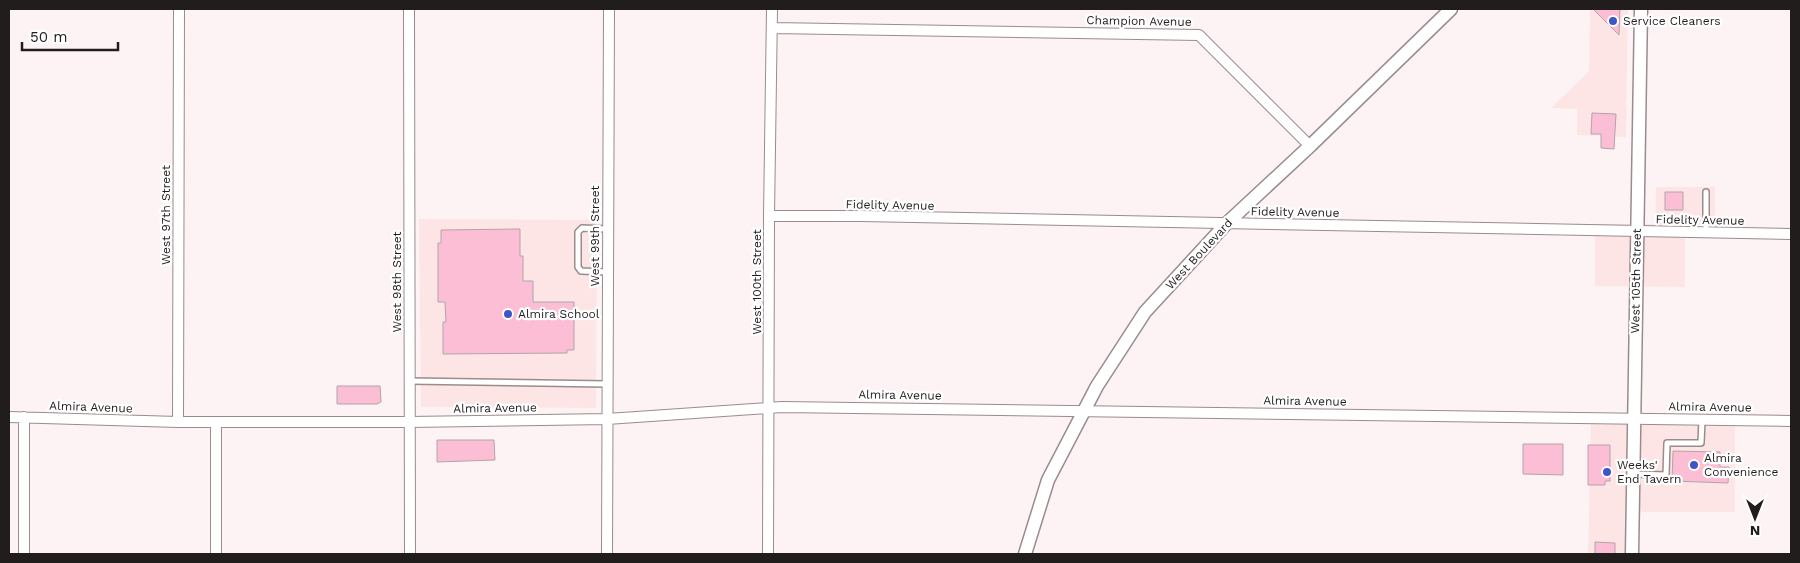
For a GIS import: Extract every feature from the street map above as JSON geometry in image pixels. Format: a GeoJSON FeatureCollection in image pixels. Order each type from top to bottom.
{"type":"FeatureCollection","features":[{"type":"Feature","properties":{"kind":"street","name":"West 97th Street"},"geometry":{"type":"LineString","coordinates":[[178,422],[179,9]]}},
{"type":"Feature","properties":{"kind":"street","name":"West 98th Street"},"geometry":{"type":"LineString","coordinates":[[409,9],[410,554]]}},
{"type":"Feature","properties":{"kind":"street","name":"West 99th Street"},"geometry":{"type":"LineString","coordinates":[[607,554],[609,9]]}},
{"type":"Feature","properties":{"kind":"street","name":"West 100th Street"},"geometry":{"type":"LineString","coordinates":[[768,554],[772,9]]}},
{"type":"Feature","properties":{"kind":"street","name":"West Boulevard"},"geometry":{"type":"LineString","coordinates":[[1025,554],[1048,480],[1111,363],[1145,312],[1226,224],[1310,146],[1451,9]]}},
{"type":"Feature","properties":{"kind":"street","name":"West 105th Street"},"geometry":{"type":"LineString","coordinates":[[1632,554],[1641,9]]}},
{"type":"Feature","properties":{"kind":"street","name":"Champion Avenue"},"geometry":{"type":"LineString","coordinates":[[772,28],[1198,35],[1310,146]]}},
{"type":"Feature","properties":{"kind":"street","name":"Fidelity Avenue"},"geometry":{"type":"LineString","coordinates":[[769,216],[1791,234]]}},
{"type":"Feature","properties":{"kind":"street","name":"Almira Avenue"},"geometry":{"type":"LineString","coordinates":[[9,417],[178,422],[410,422],[607,419],[770,407],[1791,421]]}},
{"type":"Feature","properties":{"kind":"street"},"geometry":{"type":"LineString","coordinates":[[24,417],[24,554]]}},
{"type":"Feature","properties":{"kind":"street"},"geometry":{"type":"LineString","coordinates":[[216,422],[216,554]]}},
{"type":"Feature","properties":{"kind":"lane"},"geometry":{"type":"LineString","coordinates":[[1706,192],[1706,232]]}},
{"type":"Feature","properties":{"kind":"lane"},"geometry":{"type":"LineString","coordinates":[[608,229],[582,228],[578,232],[578,267],[581,271],[608,272]]}},
{"type":"Feature","properties":{"kind":"lane"},"geometry":{"type":"LineString","coordinates":[[410,382],[607,384]]}},
{"type":"Feature","properties":{"kind":"lane"},"geometry":{"type":"LineString","coordinates":[[1633,474],[1666,475],[1667,443],[1701,444],[1702,420]]}},
{"type":"Feature","properties":{"kind":"shaded area"},"geometry":{"type":"Polygon","coordinates":[[[1590,9],[1628,9],[1626,137],[1577,135],[1577,109],[1551,108],[1589,71],[1590,9]]]}},
{"type":"Feature","properties":{"kind":"shaded area"},"geometry":{"type":"Polygon","coordinates":[[[1656,187],[1715,187],[1715,225],[1685,225],[1685,287],[1595,286],[1595,224],[1655,224],[1656,187]]]}},
{"type":"Feature","properties":{"kind":"shaded area","name":"Almira School"},"geometry":{"type":"Polygon","coordinates":[[[419,219],[597,220],[596,408],[421,407],[419,219]]]}},
{"type":"Feature","properties":{"kind":"shaded area"},"geometry":{"type":"Polygon","coordinates":[[[1591,422],[1735,425],[1735,512],[1626,512],[1625,554],[1588,554],[1591,422]]]}},
{"type":"Feature","properties":{"kind":"building","name":"Service Cleaners"},"geometry":{"type":"Polygon","coordinates":[[[1593,9],[1620,9],[1619,35],[1593,9]]]}},
{"type":"Feature","properties":{"kind":"building"},"geometry":{"type":"Polygon","coordinates":[[[1592,113],[1616,114],[1614,149],[1601,148],[1601,134],[1591,134],[1592,113]]]}},
{"type":"Feature","properties":{"kind":"building"},"geometry":{"type":"Polygon","coordinates":[[[1665,192],[1683,192],[1683,210],[1665,210],[1665,192]]]}},
{"type":"Feature","properties":{"kind":"building"},"geometry":{"type":"Polygon","coordinates":[[[520,229],[520,256],[523,256],[523,281],[533,281],[533,302],[574,302],[574,350],[567,350],[567,353],[443,354],[443,322],[446,322],[445,302],[438,302],[438,243],[441,243],[441,230],[520,229]]]}},
{"type":"Feature","properties":{"kind":"building"},"geometry":{"type":"Polygon","coordinates":[[[337,386],[380,386],[381,402],[377,404],[337,404],[337,386]]]}},
{"type":"Feature","properties":{"kind":"building"},"geometry":{"type":"Polygon","coordinates":[[[437,440],[494,440],[495,460],[437,462],[437,440]]]}},
{"type":"Feature","properties":{"kind":"building"},"geometry":{"type":"Polygon","coordinates":[[[1523,444],[1563,444],[1563,475],[1523,474],[1523,444]]]}},
{"type":"Feature","properties":{"kind":"building"},"geometry":{"type":"Polygon","coordinates":[[[1588,445],[1610,445],[1610,481],[1605,481],[1605,485],[1588,485],[1588,445]]]}},
{"type":"Feature","properties":{"kind":"building"},"geometry":{"type":"Polygon","coordinates":[[[1673,451],[1720,452],[1720,467],[1729,467],[1728,483],[1672,481],[1673,451]]]}},
{"type":"Feature","properties":{"kind":"building"},"geometry":{"type":"Polygon","coordinates":[[[1595,542],[1615,543],[1615,554],[1595,554],[1595,542]]]}},
{"type":"Feature","properties":{"kind":"place","name":"Service Cleaners"},"geometry":{"type":"Point","coordinates":[1613,21]}},
{"type":"Feature","properties":{"kind":"place","name":"Almira School"},"geometry":{"type":"Point","coordinates":[508,314]}},
{"type":"Feature","properties":{"kind":"place","name":"Almira Convenience"},"geometry":{"type":"Point","coordinates":[1694,465]}},
{"type":"Feature","properties":{"kind":"place","name":"Weeks' End Tavern"},"geometry":{"type":"Point","coordinates":[1607,472]}}]}
